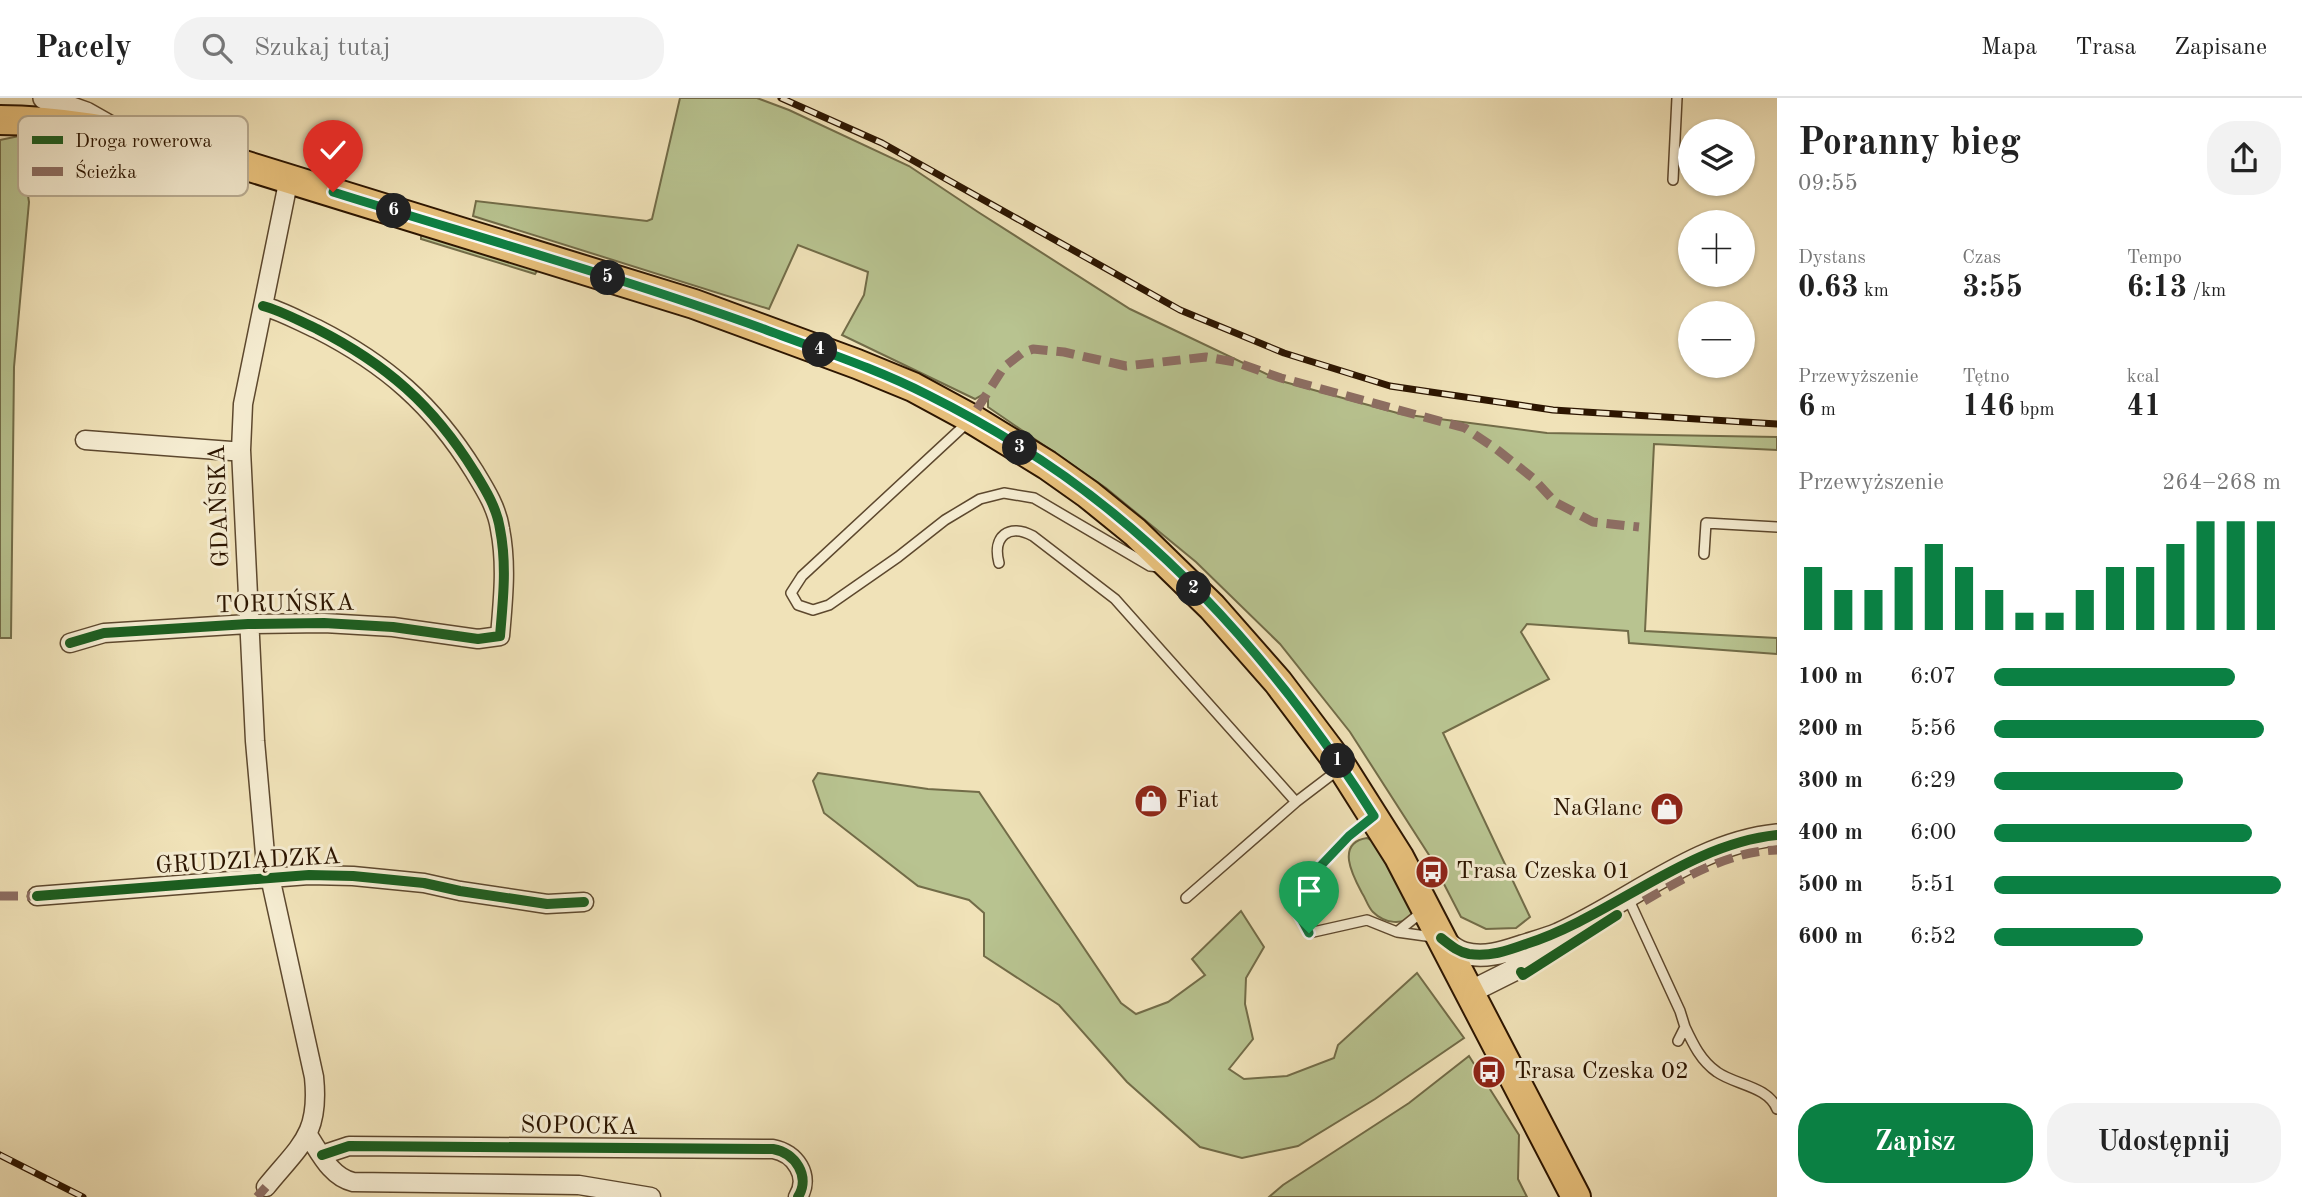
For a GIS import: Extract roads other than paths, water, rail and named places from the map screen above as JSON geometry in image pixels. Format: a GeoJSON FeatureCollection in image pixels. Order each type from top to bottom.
{"type":"FeatureCollection","features":[{"type":"Feature","properties":{"kind":"main road"},"geometry":{"type":"LineString","coordinates":[[0,120],[18,121]]}},
{"type":"Feature","properties":{"kind":"main road"},"geometry":{"type":"LineString","coordinates":[[248,166],[694,304],[857,364],[975,414],[1088,494],[1135,532],[1212,607],[1278,682],[1342,767],[1374,816],[1426,908],[1576,1197]]}},
{"type":"Feature","properties":{"kind":"street"},"geometry":{"type":"LineString","coordinates":[[44,98],[91,116]]}},
{"type":"Feature","properties":{"kind":"street","name":"GDAŃSKA"},"geometry":{"type":"LineString","coordinates":[[266,1186],[308,1135],[316,1108],[314,1077],[269,877],[255,741],[241,450],[243,404],[289,178]]}},
{"type":"Feature","properties":{"kind":"street","name":"TORUŃSKA"},"geometry":{"type":"LineString","coordinates":[[70,643],[104,633],[248,624],[324,623],[393,627],[478,639],[500,636],[505,573],[500,527],[483,486],[443,425],[394,376],[346,344],[276,309],[263,306]]}},
{"type":"Feature","properties":{"kind":"street"},"geometry":{"type":"LineString","coordinates":[[85,440],[241,450]]}},
{"type":"Feature","properties":{"kind":"street"},"geometry":{"type":"LineString","coordinates":[[1441,938],[1466,954],[1509,951],[1557,934],[1723,848],[1777,835]]}},
{"type":"Feature","properties":{"kind":"street","name":"GRUDZIĄDZKA"},"geometry":{"type":"LineString","coordinates":[[37,896],[248,881],[269,877],[353,876],[424,883],[547,904],[584,902]]}},
{"type":"Feature","properties":{"kind":"street"},"geometry":{"type":"LineString","coordinates":[[1469,992],[1514,970],[1557,934]]}},
{"type":"Feature","properties":{"kind":"street"},"geometry":{"type":"LineString","coordinates":[[1469,992],[1470,982],[1476,972],[1509,951]]}},
{"type":"Feature","properties":{"kind":"street"},"geometry":{"type":"LineString","coordinates":[[308,1135],[340,1177],[353,1182],[579,1185],[651,1197]]}},
{"type":"Feature","properties":{"kind":"street","name":"SOPOCKA"},"geometry":{"type":"LineString","coordinates":[[321,1155],[349,1146],[773,1149],[790,1156],[802,1172],[803,1184],[798,1197]]}},
{"type":"Feature","properties":{"kind":"lane"},"geometry":{"type":"LineString","coordinates":[[1673,180],[1677,98]]}},
{"type":"Feature","properties":{"kind":"lane"},"geometry":{"type":"LineString","coordinates":[[975,414],[802,576],[791,593],[798,605],[813,611],[829,605],[945,520],[980,499],[1003,493],[1034,498],[1150,566],[1175,569]]}},
{"type":"Feature","properties":{"kind":"lane"},"geometry":{"type":"LineString","coordinates":[[1704,554],[1706,523],[1777,527]]}},
{"type":"Feature","properties":{"kind":"lane"},"geometry":{"type":"LineString","coordinates":[[999,563],[997,545],[1002,537],[1010,531],[1022,530],[1115,600],[1296,802]]}},
{"type":"Feature","properties":{"kind":"lane"},"geometry":{"type":"LineString","coordinates":[[1186,898],[1296,802],[1342,767]]}},
{"type":"Feature","properties":{"kind":"lane"},"geometry":{"type":"LineString","coordinates":[[1374,816],[1349,836],[1290,898],[1309,933],[1367,920],[1384,929],[1441,938]]}},
{"type":"Feature","properties":{"kind":"lane"},"geometry":{"type":"LineString","coordinates":[[1627,896],[1696,1050],[1717,1072],[1765,1095],[1774,1102],[1777,1109]]}},
{"type":"Feature","properties":{"kind":"lane"},"geometry":{"type":"LineString","coordinates":[[1397,932],[1426,908]]}},
{"type":"Feature","properties":{"kind":"lane"},"geometry":{"type":"LineString","coordinates":[[1678,1041],[1685,1027]]}},
{"type":"Feature","properties":{"kind":"railway"},"geometry":{"type":"LineString","coordinates":[[781,98],[882,143],[1180,310],[1284,353],[1390,386],[1553,410],[1777,424]]}},
{"type":"Feature","properties":{"kind":"railway"},"geometry":{"type":"LineString","coordinates":[[0,1155],[83,1197]]}},
{"type":"Feature","properties":{"kind":"place","name":"Fiat"},"geometry":{"type":"Point","coordinates":[1151,801]}},
{"type":"Feature","properties":{"kind":"place","name":"NaGlanc"},"geometry":{"type":"Point","coordinates":[1667,809]}},
{"type":"Feature","properties":{"kind":"place","name":"Trasa Czeska 01"},"geometry":{"type":"Point","coordinates":[1432,872]}},
{"type":"Feature","properties":{"kind":"place","name":"Trasa Czeska 02"},"geometry":{"type":"Point","coordinates":[1489,1072]}}]}
